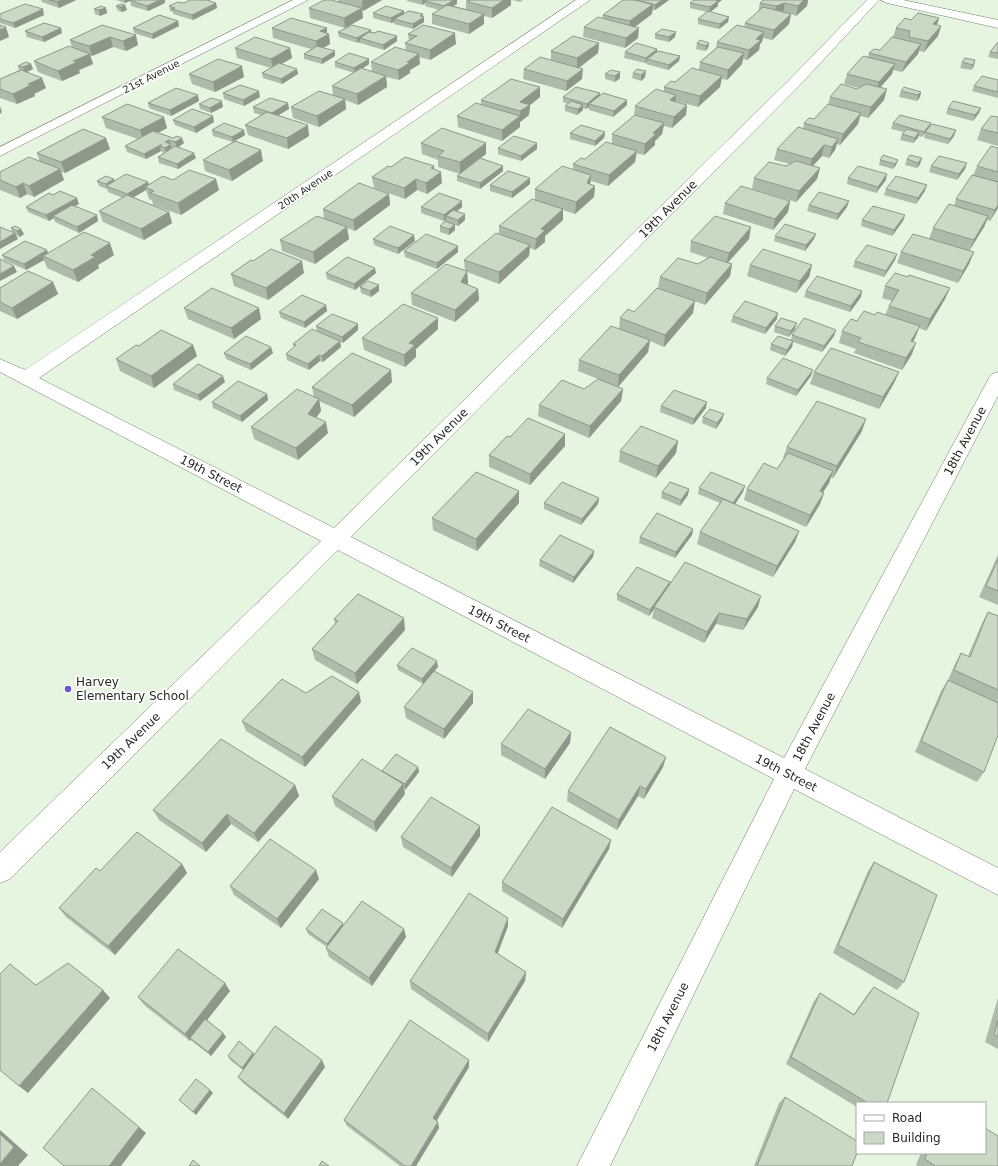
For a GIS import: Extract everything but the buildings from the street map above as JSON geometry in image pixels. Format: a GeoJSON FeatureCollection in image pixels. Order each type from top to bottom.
{"type":"FeatureCollection","features":[{"type":"Feature","properties":{"kind":"street","name":"21st Avenue"},"geometry":{"type":"LineString","coordinates":[[0,152],[302,0]]}},
{"type":"Feature","properties":{"kind":"street","name":"20th Avenue"},"geometry":{"type":"LineString","coordinates":[[26,378],[584,0]]}},
{"type":"Feature","properties":{"kind":"street","name":"19th Avenue"},"geometry":{"type":"LineString","coordinates":[[0,870],[794,84],[873,0]]}},
{"type":"Feature","properties":{"kind":"street"},"geometry":{"type":"LineString","coordinates":[[887,0],[998,24]]}},
{"type":"Feature","properties":{"kind":"street","name":"19th Street"},"geometry":{"type":"LineString","coordinates":[[0,365],[998,882]]}},
{"type":"Feature","properties":{"kind":"street","name":"18th Avenue"},"geometry":{"type":"LineString","coordinates":[[593,1166],[789,774],[998,378]]}},
{"type":"Feature","properties":{"kind":"place","name":"Harvey Elementary School"},"geometry":{"type":"Point","coordinates":[68,689]}}]}
